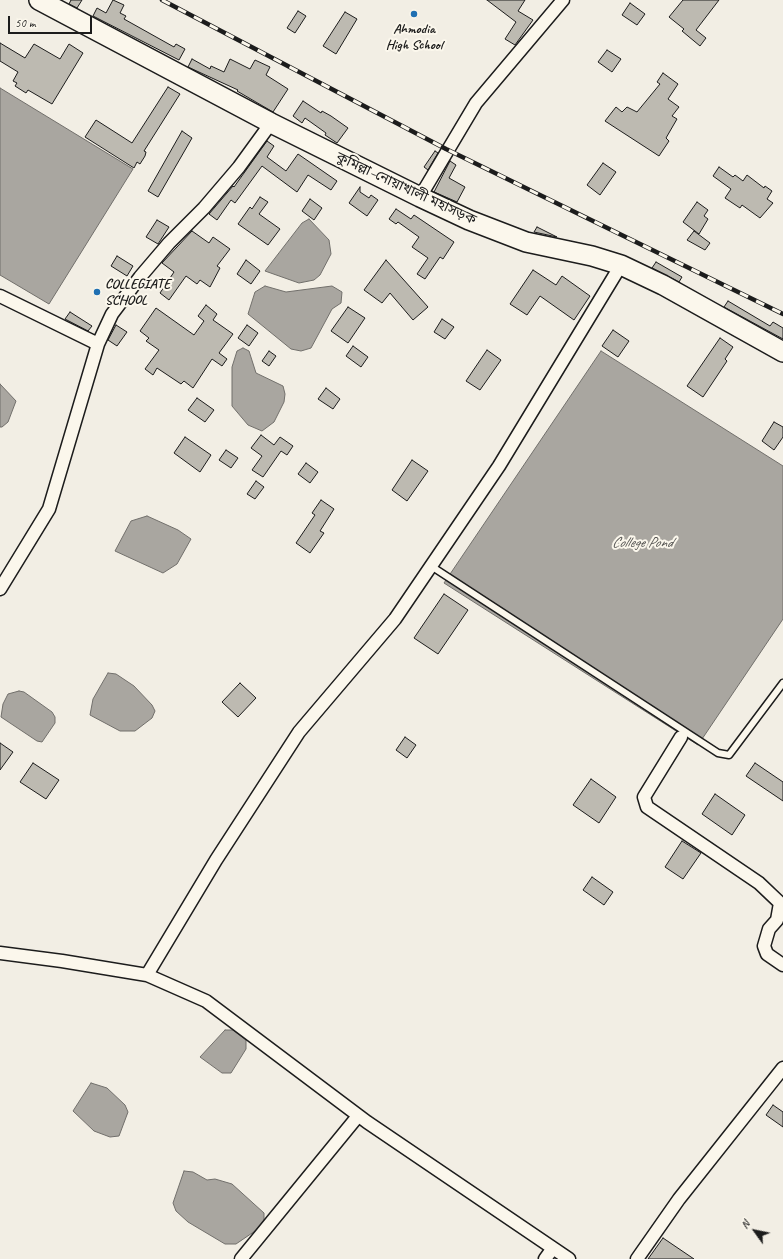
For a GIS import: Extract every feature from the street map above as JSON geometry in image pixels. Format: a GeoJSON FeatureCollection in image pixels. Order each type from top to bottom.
{"type":"FeatureCollection","features":[{"type":"Feature","properties":{"kind":"highway","name":"কুমিল্লা–নোয়াখালী মহাসড়ক"},"geometry":{"type":"LineString","coordinates":[[39,0],[271,123],[420,197],[469,220],[526,242],[592,256],[621,265],[663,285],[783,352]]}},
{"type":"Feature","properties":{"kind":"street"},"geometry":{"type":"LineString","coordinates":[[420,197],[476,103],[563,0]]}},
{"type":"Feature","properties":{"kind":"street"},"geometry":{"type":"LineString","coordinates":[[0,589],[49,508],[98,344],[112,314],[140,277],[169,243],[204,208],[234,173],[271,123]]}},
{"type":"Feature","properties":{"kind":"street"},"geometry":{"type":"LineString","coordinates":[[147,975],[216,860],[299,732],[395,619],[499,466],[621,265]]}},
{"type":"Feature","properties":{"kind":"street"},"geometry":{"type":"LineString","coordinates":[[0,296],[98,344]]}},
{"type":"Feature","properties":{"kind":"street"},"geometry":{"type":"LineString","coordinates":[[681,737],[644,797],[647,807],[759,883],[780,903],[778,920],[769,929],[764,946],[767,954],[783,965]]}},
{"type":"Feature","properties":{"kind":"street"},"geometry":{"type":"LineString","coordinates":[[0,953],[62,961],[147,975],[206,1001],[358,1116],[569,1259]]}},
{"type":"Feature","properties":{"kind":"street"},"geometry":{"type":"LineString","coordinates":[[637,1259],[679,1199],[783,1068]]}},
{"type":"Feature","properties":{"kind":"street"},"geometry":{"type":"LineString","coordinates":[[241,1259],[358,1116]]}},
{"type":"Feature","properties":{"kind":"street"},"geometry":{"type":"LineString","coordinates":[[545,1259],[553,1248]]}},
{"type":"Feature","properties":{"kind":"lane"},"geometry":{"type":"LineString","coordinates":[[431,566],[718,753],[729,756],[783,683]]}},
{"type":"Feature","properties":{"kind":"water"},"geometry":{"type":"Polygon","coordinates":[[[0,88],[133,169],[49,304],[0,275],[0,88]]]}},
{"type":"Feature","properties":{"kind":"water"},"geometry":{"type":"Polygon","coordinates":[[[309,219],[329,240],[331,254],[320,275],[314,280],[299,283],[265,271],[302,223],[309,219]]]}},
{"type":"Feature","properties":{"kind":"water"},"geometry":{"type":"Polygon","coordinates":[[[265,286],[286,292],[332,286],[342,292],[341,303],[332,309],[311,348],[301,351],[291,349],[248,314],[255,292],[265,286]]]}},
{"type":"Feature","properties":{"kind":"water"},"geometry":{"type":"Polygon","coordinates":[[[243,348],[249,351],[256,373],[283,386],[285,394],[284,402],[274,422],[262,431],[248,425],[232,406],[232,367],[237,351],[243,348]]]}},
{"type":"Feature","properties":{"kind":"water","name":"College Pond"},"geometry":{"type":"Polygon","coordinates":[[[601,351],[783,466],[783,619],[698,745],[444,583],[601,351]]]}},
{"type":"Feature","properties":{"kind":"water"},"geometry":{"type":"Polygon","coordinates":[[[0,384],[16,401],[8,422],[2,427],[0,427],[0,384]]]}},
{"type":"Feature","properties":{"kind":"water"},"geometry":{"type":"Polygon","coordinates":[[[147,516],[178,530],[191,539],[177,564],[163,573],[115,551],[131,521],[147,516]]]}},
{"type":"Feature","properties":{"kind":"water"},"geometry":{"type":"Polygon","coordinates":[[[108,673],[116,674],[134,686],[152,705],[155,711],[152,718],[135,731],[120,731],[90,715],[93,699],[108,673]]]}},
{"type":"Feature","properties":{"kind":"water"},"geometry":{"type":"Polygon","coordinates":[[[19,691],[24,692],[52,712],[55,717],[55,723],[42,742],[37,741],[1,717],[3,704],[8,694],[19,691]]]}},
{"type":"Feature","properties":{"kind":"water"},"geometry":{"type":"Polygon","coordinates":[[[225,1030],[233,1030],[246,1040],[246,1049],[231,1073],[222,1073],[200,1057],[225,1030]]]}},
{"type":"Feature","properties":{"kind":"water"},"geometry":{"type":"Polygon","coordinates":[[[91,1083],[107,1088],[125,1105],[128,1112],[119,1136],[110,1137],[94,1131],[73,1111],[91,1083]]]}},
{"type":"Feature","properties":{"kind":"water"},"geometry":{"type":"Polygon","coordinates":[[[184,1171],[193,1172],[207,1180],[215,1179],[232,1184],[264,1213],[264,1222],[258,1229],[236,1244],[225,1244],[188,1222],[176,1211],[173,1203],[184,1171]]]}},
{"type":"Feature","properties":{"kind":"building"},"geometry":{"type":"Polygon","coordinates":[[[71,0],[82,0],[77,8],[69,4],[71,0]]]}},
{"type":"Feature","properties":{"kind":"building"},"geometry":{"type":"Polygon","coordinates":[[[113,0],[124,5],[120,13],[126,16],[124,19],[174,47],[176,44],[185,49],[179,60],[93,16],[97,8],[106,13],[113,0]]]}},
{"type":"Feature","properties":{"kind":"building"},"geometry":{"type":"Polygon","coordinates":[[[487,0],[525,0],[518,11],[533,20],[515,45],[505,39],[516,22],[487,0]]]}},
{"type":"Feature","properties":{"kind":"building"},"geometry":{"type":"Polygon","coordinates":[[[683,0],[719,0],[696,30],[706,38],[700,46],[682,31],[684,29],[669,17],[683,0]]]}},
{"type":"Feature","properties":{"kind":"building"},"geometry":{"type":"Polygon","coordinates":[[[630,3],[645,14],[637,25],[622,15],[630,3]]]}},
{"type":"Feature","properties":{"kind":"building"},"geometry":{"type":"Polygon","coordinates":[[[298,11],[306,16],[295,33],[287,28],[298,11]]]}},
{"type":"Feature","properties":{"kind":"building"},"geometry":{"type":"Polygon","coordinates":[[[345,12],[357,19],[336,54],[323,46],[345,12]]]}},
{"type":"Feature","properties":{"kind":"building"},"geometry":{"type":"Polygon","coordinates":[[[0,43],[25,58],[34,44],[60,59],[69,44],[83,53],[52,104],[28,90],[26,93],[15,86],[17,83],[13,81],[18,72],[0,61],[0,43]]]}},
{"type":"Feature","properties":{"kind":"building"},"geometry":{"type":"Polygon","coordinates":[[[607,50],[621,59],[612,72],[598,62],[607,50]]]}},
{"type":"Feature","properties":{"kind":"building"},"geometry":{"type":"Polygon","coordinates":[[[192,59],[210,69],[211,66],[224,72],[230,59],[250,69],[255,60],[270,67],[266,75],[288,89],[273,112],[237,91],[238,90],[188,67],[192,59]]]}},
{"type":"Feature","properties":{"kind":"building"},"geometry":{"type":"Polygon","coordinates":[[[663,73],[678,84],[668,99],[679,107],[672,116],[677,119],[666,138],[669,141],[659,156],[605,121],[616,107],[622,112],[627,107],[637,112],[660,84],[657,82],[663,73]]]}},
{"type":"Feature","properties":{"kind":"building"},"geometry":{"type":"Polygon","coordinates":[[[168,87],[180,94],[144,151],[146,152],[145,156],[140,164],[137,162],[134,168],[85,137],[96,120],[132,143],[168,87]]]}},
{"type":"Feature","properties":{"kind":"building"},"geometry":{"type":"Polygon","coordinates":[[[303,101],[321,113],[322,111],[331,116],[348,128],[337,143],[305,118],[302,123],[293,116],[303,101]]]}},
{"type":"Feature","properties":{"kind":"building"},"geometry":{"type":"Polygon","coordinates":[[[182,131],[192,138],[158,197],[148,191],[182,131]]]}},
{"type":"Feature","properties":{"kind":"building"},"geometry":{"type":"Polygon","coordinates":[[[267,141],[274,146],[267,157],[286,171],[298,154],[337,181],[331,190],[308,175],[297,192],[262,166],[235,203],[231,200],[217,220],[209,214],[233,186],[234,187],[267,141]]]}},
{"type":"Feature","properties":{"kind":"building"},"geometry":{"type":"Polygon","coordinates":[[[435,151],[438,153],[428,170],[424,167],[435,151]]]}},
{"type":"Feature","properties":{"kind":"building"},"geometry":{"type":"Polygon","coordinates":[[[450,161],[456,165],[449,178],[465,187],[457,202],[434,192],[450,161]]]}},
{"type":"Feature","properties":{"kind":"building"},"geometry":{"type":"Polygon","coordinates":[[[603,163],[616,172],[600,195],[587,185],[603,163]]]}},
{"type":"Feature","properties":{"kind":"building"},"geometry":{"type":"Polygon","coordinates":[[[719,167],[733,177],[735,175],[743,181],[747,175],[764,188],[765,186],[772,191],[767,199],[773,203],[760,218],[742,205],[740,208],[725,198],[731,189],[713,176],[719,167]]]}},
{"type":"Feature","properties":{"kind":"building"},"geometry":{"type":"Polygon","coordinates":[[[360,187],[360,192],[369,198],[371,195],[378,200],[367,216],[349,203],[360,187]]]}},
{"type":"Feature","properties":{"kind":"building"},"geometry":{"type":"Polygon","coordinates":[[[260,197],[268,202],[259,214],[280,229],[268,245],[238,224],[250,207],[252,209],[260,197]]]}},
{"type":"Feature","properties":{"kind":"building"},"geometry":{"type":"Polygon","coordinates":[[[310,199],[322,208],[314,220],[302,211],[310,199]]]}},
{"type":"Feature","properties":{"kind":"building"},"geometry":{"type":"Polygon","coordinates":[[[697,202],[708,210],[704,216],[708,219],[699,234],[683,222],[697,202]]]}},
{"type":"Feature","properties":{"kind":"building"},"geometry":{"type":"Polygon","coordinates":[[[396,209],[411,219],[414,215],[454,242],[443,259],[440,257],[425,279],[417,274],[428,258],[412,247],[419,237],[398,222],[396,224],[389,219],[396,209]]]}},
{"type":"Feature","properties":{"kind":"building"},"geometry":{"type":"Polygon","coordinates":[[[157,220],[169,227],[158,244],[146,237],[157,220]]]}},
{"type":"Feature","properties":{"kind":"building"},"geometry":{"type":"Polygon","coordinates":[[[537,227],[557,237],[534,232],[537,227]]]}},
{"type":"Feature","properties":{"kind":"building"},"geometry":{"type":"Polygon","coordinates":[[[192,231],[209,243],[213,237],[230,249],[217,266],[220,268],[210,287],[200,280],[197,284],[186,276],[169,300],[160,293],[174,272],[162,263],[192,231]]]}},
{"type":"Feature","properties":{"kind":"building"},"geometry":{"type":"Polygon","coordinates":[[[694,231],[710,243],[705,250],[687,240],[694,231]]]}},
{"type":"Feature","properties":{"kind":"building"},"geometry":{"type":"Polygon","coordinates":[[[117,256],[133,266],[127,276],[111,266],[117,256]]]}},
{"type":"Feature","properties":{"kind":"building"},"geometry":{"type":"Polygon","coordinates":[[[246,260],[260,271],[251,284],[237,274],[246,260]]]}},
{"type":"Feature","properties":{"kind":"building"},"geometry":{"type":"Polygon","coordinates":[[[386,260],[428,307],[413,320],[390,293],[382,303],[364,290],[386,260]]]}},
{"type":"Feature","properties":{"kind":"building"},"geometry":{"type":"Polygon","coordinates":[[[656,262],[682,277],[679,282],[652,268],[656,262]]]}},
{"type":"Feature","properties":{"kind":"building"},"geometry":{"type":"Polygon","coordinates":[[[533,270],[556,285],[562,276],[590,296],[574,320],[540,296],[527,315],[510,304],[533,270]]]}},
{"type":"Feature","properties":{"kind":"building"},"geometry":{"type":"Polygon","coordinates":[[[728,301],[770,326],[773,322],[783,328],[783,339],[724,307],[728,301]]]}},
{"type":"Feature","properties":{"kind":"building"},"geometry":{"type":"Polygon","coordinates":[[[206,305],[217,314],[213,320],[233,334],[219,353],[227,359],[222,366],[212,359],[193,388],[184,381],[181,384],[157,368],[153,375],[145,369],[159,350],[146,341],[149,338],[140,331],[156,308],[194,335],[204,321],[198,316],[206,305]]]}},
{"type":"Feature","properties":{"kind":"building"},"geometry":{"type":"Polygon","coordinates":[[[348,307],[365,318],[348,343],[331,331],[348,307]]]}},
{"type":"Feature","properties":{"kind":"building"},"geometry":{"type":"Polygon","coordinates":[[[70,312],[92,326],[88,331],[65,319],[70,312]]]}},
{"type":"Feature","properties":{"kind":"building"},"geometry":{"type":"Polygon","coordinates":[[[442,319],[454,327],[445,339],[434,332],[442,319]]]}},
{"type":"Feature","properties":{"kind":"building"},"geometry":{"type":"Polygon","coordinates":[[[116,325],[127,332],[117,346],[108,340],[116,325]]]}},
{"type":"Feature","properties":{"kind":"building"},"geometry":{"type":"Polygon","coordinates":[[[247,325],[258,333],[249,346],[238,338],[247,325]]]}},
{"type":"Feature","properties":{"kind":"building"},"geometry":{"type":"Polygon","coordinates":[[[613,330],[629,341],[618,357],[602,346],[613,330]]]}},
{"type":"Feature","properties":{"kind":"building"},"geometry":{"type":"Polygon","coordinates":[[[720,338],[733,347],[725,359],[727,361],[703,397],[687,386],[720,338]]]}},
{"type":"Feature","properties":{"kind":"building"},"geometry":{"type":"Polygon","coordinates":[[[353,346],[368,357],[361,367],[346,356],[353,346]]]}},
{"type":"Feature","properties":{"kind":"building"},"geometry":{"type":"Polygon","coordinates":[[[487,350],[501,360],[480,390],[466,381],[487,350]]]}},
{"type":"Feature","properties":{"kind":"building"},"geometry":{"type":"Polygon","coordinates":[[[269,351],[276,356],[269,366],[262,361],[269,351]]]}},
{"type":"Feature","properties":{"kind":"building"},"geometry":{"type":"Polygon","coordinates":[[[326,388],[340,399],[333,409],[318,399],[326,388]]]}},
{"type":"Feature","properties":{"kind":"building"},"geometry":{"type":"Polygon","coordinates":[[[197,398],[214,410],[205,422],[188,410],[197,398]]]}},
{"type":"Feature","properties":{"kind":"building"},"geometry":{"type":"Polygon","coordinates":[[[774,422],[783,427],[783,437],[774,450],[762,441],[774,422]]]}},
{"type":"Feature","properties":{"kind":"building"},"geometry":{"type":"Polygon","coordinates":[[[261,435],[274,445],[280,437],[293,446],[287,455],[281,451],[263,477],[252,470],[262,456],[251,448],[261,435]]]}},
{"type":"Feature","properties":{"kind":"building"},"geometry":{"type":"Polygon","coordinates":[[[185,437],[211,455],[200,472],[174,453],[185,437]]]}},
{"type":"Feature","properties":{"kind":"building"},"geometry":{"type":"Polygon","coordinates":[[[226,450],[238,458],[231,468],[219,460],[226,450]]]}},
{"type":"Feature","properties":{"kind":"building"},"geometry":{"type":"Polygon","coordinates":[[[412,460],[428,471],[407,501],[392,490],[412,460]]]}},
{"type":"Feature","properties":{"kind":"building"},"geometry":{"type":"Polygon","coordinates":[[[306,463],[318,472],[310,483],[298,474],[306,463]]]}},
{"type":"Feature","properties":{"kind":"building"},"geometry":{"type":"Polygon","coordinates":[[[256,481],[264,487],[255,499],[247,494],[256,481]]]}},
{"type":"Feature","properties":{"kind":"building"},"geometry":{"type":"Polygon","coordinates":[[[321,500],[334,509],[320,531],[324,533],[310,553],[296,543],[315,515],[312,513],[321,500]]]}},
{"type":"Feature","properties":{"kind":"building"},"geometry":{"type":"Polygon","coordinates":[[[444,594],[468,610],[438,654],[414,638],[444,594]]]}},
{"type":"Feature","properties":{"kind":"building"},"geometry":{"type":"Polygon","coordinates":[[[240,683],[256,698],[238,717],[222,702],[240,683]]]}},
{"type":"Feature","properties":{"kind":"building"},"geometry":{"type":"Polygon","coordinates":[[[405,737],[416,745],[407,758],[396,750],[405,737]]]}},
{"type":"Feature","properties":{"kind":"building"},"geometry":{"type":"Polygon","coordinates":[[[0,743],[13,752],[0,770],[0,743]]]}},
{"type":"Feature","properties":{"kind":"building"},"geometry":{"type":"Polygon","coordinates":[[[33,763],[59,780],[46,799],[20,782],[33,763]]]}},
{"type":"Feature","properties":{"kind":"building"},"geometry":{"type":"Polygon","coordinates":[[[755,763],[783,782],[783,801],[746,776],[755,763]]]}},
{"type":"Feature","properties":{"kind":"building"},"geometry":{"type":"Polygon","coordinates":[[[591,779],[616,797],[599,823],[573,805],[591,779]]]}},
{"type":"Feature","properties":{"kind":"building"},"geometry":{"type":"Polygon","coordinates":[[[715,794],[745,815],[732,835],[702,814],[715,794]]]}},
{"type":"Feature","properties":{"kind":"building"},"geometry":{"type":"Polygon","coordinates":[[[682,841],[701,853],[683,879],[665,867],[682,841]]]}},
{"type":"Feature","properties":{"kind":"building"},"geometry":{"type":"Polygon","coordinates":[[[592,877],[613,892],[604,905],[583,890],[592,877]]]}},
{"type":"Feature","properties":{"kind":"building"},"geometry":{"type":"Polygon","coordinates":[[[773,1105],[783,1112],[783,1127],[766,1115],[773,1105]]]}},
{"type":"Feature","properties":{"kind":"building"},"geometry":{"type":"Polygon","coordinates":[[[663,1238],[694,1259],[648,1259],[663,1238]]]}},
{"type":"Feature","properties":{"kind":"railway"},"geometry":{"type":"LineString","coordinates":[[162,0],[446,149],[783,314]]}},
{"type":"Feature","properties":{"kind":"place","name":"Ahmodia High School"},"geometry":{"type":"Point","coordinates":[414,14]}},
{"type":"Feature","properties":{"kind":"place","name":"COLLEGIATE SCHOOL"},"geometry":{"type":"Point","coordinates":[97,292]}}]}
